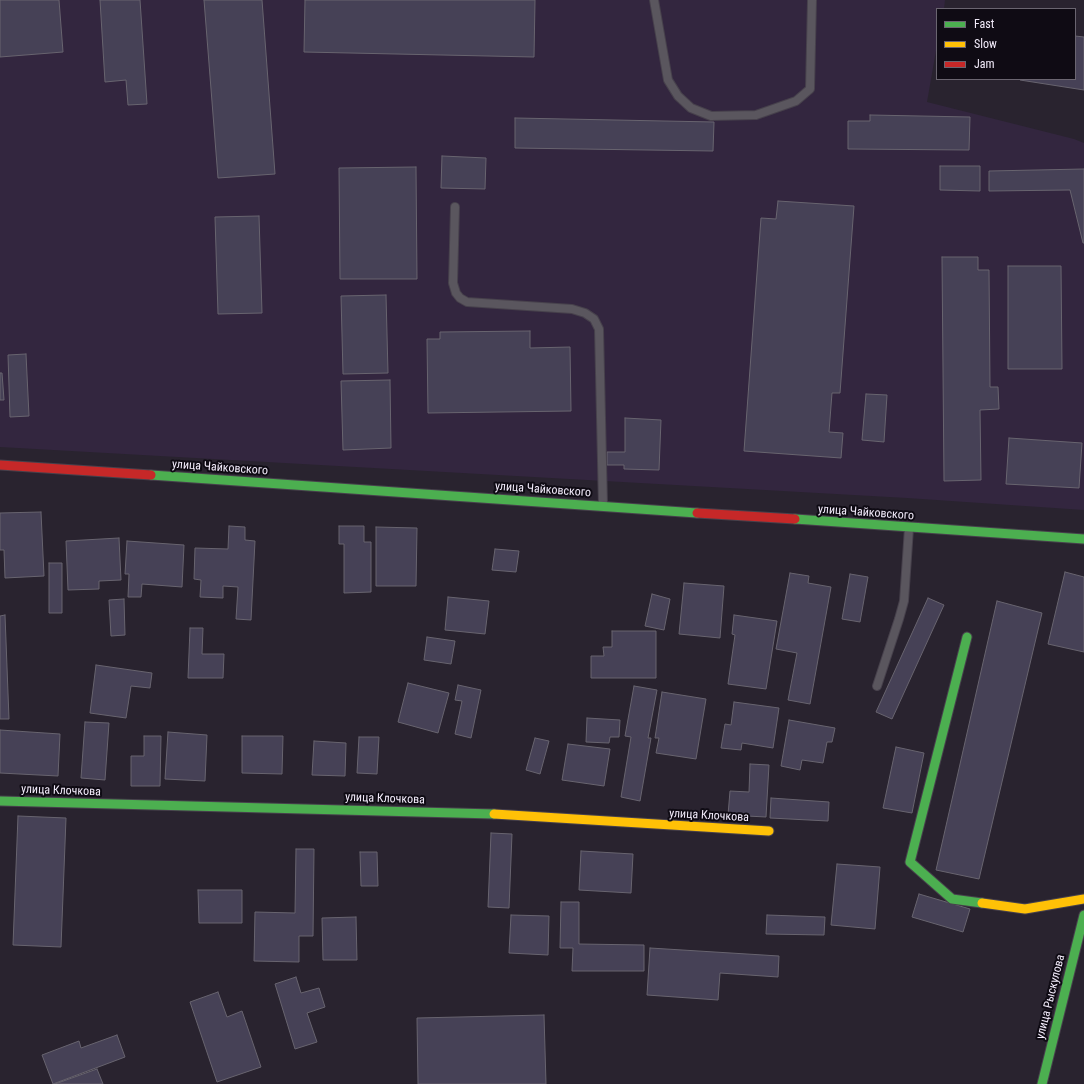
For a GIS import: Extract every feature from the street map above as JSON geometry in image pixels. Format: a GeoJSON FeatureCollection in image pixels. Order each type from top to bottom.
{"type":"FeatureCollection","features":[{"type":"Feature","properties":{"kind":"street","name":"улица Чайковского"},"geometry":{"type":"LineString","coordinates":[[0,465],[1084,539]]}},
{"type":"Feature","properties":{"kind":"street"},"geometry":{"type":"LineString","coordinates":[[967,637],[910,862],[952,899],[1025,908],[1084,899]]}},
{"type":"Feature","properties":{"kind":"street","name":"улица Клочкова"},"geometry":{"type":"LineString","coordinates":[[0,801],[473,813],[768,831]]}},
{"type":"Feature","properties":{"kind":"street","name":"улица Рыскулова"},"geometry":{"type":"LineString","coordinates":[[1042,1084],[1084,915]]}},
{"type":"Feature","properties":{"kind":"lane"},"geometry":{"type":"LineString","coordinates":[[654,0],[668,80],[678,96],[691,108],[711,116],[756,115],[796,101],[810,89],[812,0]]}},
{"type":"Feature","properties":{"kind":"lane"},"geometry":{"type":"LineString","coordinates":[[455,207],[453,283],[456,293],[460,298],[467,302],[572,309],[585,313],[594,319],[599,329],[603,506]]}},
{"type":"Feature","properties":{"kind":"lane"},"geometry":{"type":"LineString","coordinates":[[877,686],[904,601],[909,528]]}},
{"type":"Feature","properties":{"kind":"shaded area"},"geometry":{"type":"Polygon","coordinates":[[[0,0],[945,0],[944,8],[936,8],[936,51],[927,102],[1074,139],[1084,143],[1084,510],[907,498],[0,447],[0,0]]]}},
{"type":"Feature","properties":{"kind":"building"},"geometry":{"type":"Polygon","coordinates":[[[0,0],[59,0],[63,52],[0,57],[0,0]]]}},
{"type":"Feature","properties":{"kind":"building"},"geometry":{"type":"Polygon","coordinates":[[[100,0],[140,0],[147,104],[128,105],[126,80],[105,82],[100,0]]]}},
{"type":"Feature","properties":{"kind":"building"},"geometry":{"type":"Polygon","coordinates":[[[204,0],[262,0],[275,174],[218,178],[204,0]]]}},
{"type":"Feature","properties":{"kind":"building"},"geometry":{"type":"Polygon","coordinates":[[[305,0],[535,0],[534,57],[304,52],[305,0]]]}},
{"type":"Feature","properties":{"kind":"building"},"geometry":{"type":"Polygon","coordinates":[[[1076,36],[1084,37],[1084,90],[1020,80],[1076,80],[1076,36]]]}},
{"type":"Feature","properties":{"kind":"building"},"geometry":{"type":"Polygon","coordinates":[[[870,115],[970,117],[969,150],[848,149],[848,121],[870,121],[870,115]]]}},
{"type":"Feature","properties":{"kind":"building"},"geometry":{"type":"Polygon","coordinates":[[[515,118],[714,122],[713,151],[515,148],[515,118]]]}},
{"type":"Feature","properties":{"kind":"building"},"geometry":{"type":"Polygon","coordinates":[[[442,156],[486,158],[485,189],[441,188],[442,156]]]}},
{"type":"Feature","properties":{"kind":"building"},"geometry":{"type":"Polygon","coordinates":[[[940,166],[980,166],[980,191],[940,190],[940,166]]]}},
{"type":"Feature","properties":{"kind":"building"},"geometry":{"type":"Polygon","coordinates":[[[416,167],[417,279],[340,279],[339,168],[416,167]]]}},
{"type":"Feature","properties":{"kind":"building"},"geometry":{"type":"Polygon","coordinates":[[[1084,169],[1084,243],[1070,190],[989,191],[989,171],[1084,169]]]}},
{"type":"Feature","properties":{"kind":"building"},"geometry":{"type":"Polygon","coordinates":[[[778,201],[854,206],[840,393],[832,393],[829,432],[843,433],[841,458],[744,451],[761,218],[776,219],[778,201]]]}},
{"type":"Feature","properties":{"kind":"building"},"geometry":{"type":"Polygon","coordinates":[[[259,216],[262,313],[218,314],[215,217],[259,216]]]}},
{"type":"Feature","properties":{"kind":"building"},"geometry":{"type":"Polygon","coordinates":[[[942,257],[978,257],[978,270],[989,270],[990,387],[998,387],[999,409],[980,410],[981,480],[944,481],[942,257]]]}},
{"type":"Feature","properties":{"kind":"building"},"geometry":{"type":"Polygon","coordinates":[[[1008,266],[1061,266],[1062,369],[1008,369],[1008,266]]]}},
{"type":"Feature","properties":{"kind":"building"},"geometry":{"type":"Polygon","coordinates":[[[386,295],[388,373],[343,374],[341,296],[386,295]]]}},
{"type":"Feature","properties":{"kind":"building"},"geometry":{"type":"Polygon","coordinates":[[[530,331],[530,348],[570,347],[571,411],[428,413],[427,339],[440,339],[440,332],[530,331]]]}},
{"type":"Feature","properties":{"kind":"building"},"geometry":{"type":"Polygon","coordinates":[[[26,354],[29,416],[10,417],[8,355],[26,354]]]}},
{"type":"Feature","properties":{"kind":"building"},"geometry":{"type":"Polygon","coordinates":[[[0,373],[2,373],[4,400],[0,400],[0,373]]]}},
{"type":"Feature","properties":{"kind":"building"},"geometry":{"type":"Polygon","coordinates":[[[390,380],[391,448],[343,450],[341,381],[390,380]]]}},
{"type":"Feature","properties":{"kind":"building"},"geometry":{"type":"Polygon","coordinates":[[[866,394],[887,395],[884,442],[862,440],[866,394]]]}},
{"type":"Feature","properties":{"kind":"building"},"geometry":{"type":"Polygon","coordinates":[[[625,418],[661,420],[659,470],[624,469],[624,465],[607,465],[607,452],[625,452],[625,418]]]}},
{"type":"Feature","properties":{"kind":"building"},"geometry":{"type":"Polygon","coordinates":[[[1009,438],[1082,443],[1079,488],[1006,484],[1009,438]]]}},
{"type":"Feature","properties":{"kind":"building"},"geometry":{"type":"Polygon","coordinates":[[[41,512],[44,576],[5,578],[4,550],[0,550],[0,513],[41,512]]]}},
{"type":"Feature","properties":{"kind":"building"},"geometry":{"type":"Polygon","coordinates":[[[229,526],[245,527],[245,540],[255,541],[251,620],[236,619],[238,587],[223,586],[223,598],[200,597],[201,580],[194,579],[195,548],[228,549],[229,526]]]}},
{"type":"Feature","properties":{"kind":"building"},"geometry":{"type":"Polygon","coordinates":[[[339,526],[364,526],[364,542],[371,542],[371,592],[344,593],[344,544],[339,544],[339,526]]]}},
{"type":"Feature","properties":{"kind":"building"},"geometry":{"type":"Polygon","coordinates":[[[376,527],[417,528],[416,586],[376,586],[376,527]]]}},
{"type":"Feature","properties":{"kind":"building"},"geometry":{"type":"Polygon","coordinates":[[[119,538],[121,580],[99,581],[99,589],[68,590],[66,541],[119,538]]]}},
{"type":"Feature","properties":{"kind":"building"},"geometry":{"type":"Polygon","coordinates":[[[127,541],[184,545],[182,587],[142,584],[141,597],[128,597],[129,574],[125,574],[127,541]]]}},
{"type":"Feature","properties":{"kind":"building"},"geometry":{"type":"Polygon","coordinates":[[[495,549],[519,551],[516,572],[492,570],[495,549]]]}},
{"type":"Feature","properties":{"kind":"building"},"geometry":{"type":"Polygon","coordinates":[[[49,563],[62,563],[62,613],[49,613],[49,563]]]}},
{"type":"Feature","properties":{"kind":"building"},"geometry":{"type":"Polygon","coordinates":[[[1065,572],[1084,577],[1084,652],[1048,644],[1065,572]]]}},
{"type":"Feature","properties":{"kind":"building"},"geometry":{"type":"Polygon","coordinates":[[[790,573],[809,576],[808,583],[831,587],[810,704],[788,700],[797,653],[776,649],[790,573]]]}},
{"type":"Feature","properties":{"kind":"building"},"geometry":{"type":"Polygon","coordinates":[[[850,574],[868,577],[860,622],[842,619],[850,574]]]}},
{"type":"Feature","properties":{"kind":"building"},"geometry":{"type":"Polygon","coordinates":[[[684,583],[724,586],[720,638],[679,634],[684,583]]]}},
{"type":"Feature","properties":{"kind":"building"},"geometry":{"type":"Polygon","coordinates":[[[652,594],[670,599],[664,630],[645,626],[652,594]]]}},
{"type":"Feature","properties":{"kind":"building"},"geometry":{"type":"Polygon","coordinates":[[[448,597],[489,601],[485,634],[445,630],[448,597]]]}},
{"type":"Feature","properties":{"kind":"building"},"geometry":{"type":"Polygon","coordinates":[[[928,598],[944,605],[892,719],[876,712],[928,598]]]}},
{"type":"Feature","properties":{"kind":"building"},"geometry":{"type":"Polygon","coordinates":[[[124,599],[125,635],[111,636],[109,600],[124,599]]]}},
{"type":"Feature","properties":{"kind":"building"},"geometry":{"type":"Polygon","coordinates":[[[997,601],[1042,613],[979,879],[936,870],[997,601]]]}},
{"type":"Feature","properties":{"kind":"building"},"geometry":{"type":"Polygon","coordinates":[[[5,615],[9,719],[0,719],[0,616],[5,615]]]}},
{"type":"Feature","properties":{"kind":"building"},"geometry":{"type":"Polygon","coordinates":[[[734,615],[777,621],[766,689],[728,684],[735,635],[732,634],[734,615]]]}},
{"type":"Feature","properties":{"kind":"building"},"geometry":{"type":"Polygon","coordinates":[[[190,628],[203,628],[202,654],[224,654],[223,678],[188,678],[190,628]]]}},
{"type":"Feature","properties":{"kind":"building"},"geometry":{"type":"Polygon","coordinates":[[[612,631],[656,631],[656,678],[591,678],[591,656],[604,656],[603,647],[612,647],[612,631]]]}},
{"type":"Feature","properties":{"kind":"building"},"geometry":{"type":"Polygon","coordinates":[[[427,637],[455,641],[451,664],[424,660],[427,637]]]}},
{"type":"Feature","properties":{"kind":"building"},"geometry":{"type":"Polygon","coordinates":[[[96,665],[152,673],[150,688],[131,686],[126,718],[90,713],[96,665]]]}},
{"type":"Feature","properties":{"kind":"building"},"geometry":{"type":"Polygon","coordinates":[[[408,683],[449,693],[438,733],[398,722],[408,683]]]}},
{"type":"Feature","properties":{"kind":"building"},"geometry":{"type":"Polygon","coordinates":[[[458,685],[481,690],[471,738],[455,734],[462,701],[455,700],[458,685]]]}},
{"type":"Feature","properties":{"kind":"building"},"geometry":{"type":"Polygon","coordinates":[[[634,686],[657,690],[648,738],[651,738],[640,801],[621,797],[631,737],[625,736],[634,686]]]}},
{"type":"Feature","properties":{"kind":"building"},"geometry":{"type":"Polygon","coordinates":[[[662,692],[706,699],[696,759],[656,753],[659,738],[655,738],[662,692]]]}},
{"type":"Feature","properties":{"kind":"building"},"geometry":{"type":"Polygon","coordinates":[[[734,702],[779,708],[773,748],[742,743],[741,750],[721,748],[725,724],[731,725],[734,702]]]}},
{"type":"Feature","properties":{"kind":"building"},"geometry":{"type":"Polygon","coordinates":[[[587,718],[620,720],[619,737],[610,737],[609,743],[586,742],[587,718]]]}},
{"type":"Feature","properties":{"kind":"building"},"geometry":{"type":"Polygon","coordinates":[[[789,720],[835,728],[832,742],[827,742],[823,763],[802,760],[800,770],[781,766],[789,720]]]}},
{"type":"Feature","properties":{"kind":"building"},"geometry":{"type":"Polygon","coordinates":[[[85,722],[109,723],[105,780],[81,778],[85,722]]]}},
{"type":"Feature","properties":{"kind":"building"},"geometry":{"type":"Polygon","coordinates":[[[0,730],[60,734],[58,776],[0,773],[0,730]]]}},
{"type":"Feature","properties":{"kind":"building"},"geometry":{"type":"Polygon","coordinates":[[[168,732],[207,735],[205,781],[165,779],[168,732]]]}},
{"type":"Feature","properties":{"kind":"building"},"geometry":{"type":"Polygon","coordinates":[[[144,736],[161,736],[160,786],[131,786],[131,756],[144,756],[144,736]]]}},
{"type":"Feature","properties":{"kind":"building"},"geometry":{"type":"Polygon","coordinates":[[[242,736],[283,736],[282,774],[242,773],[242,736]]]}},
{"type":"Feature","properties":{"kind":"building"},"geometry":{"type":"Polygon","coordinates":[[[359,737],[379,737],[377,774],[357,773],[359,737]]]}},
{"type":"Feature","properties":{"kind":"building"},"geometry":{"type":"Polygon","coordinates":[[[535,738],[549,741],[540,774],[526,770],[535,738]]]}},
{"type":"Feature","properties":{"kind":"building"},"geometry":{"type":"Polygon","coordinates":[[[314,741],[346,743],[345,776],[312,775],[314,741]]]}},
{"type":"Feature","properties":{"kind":"building"},"geometry":{"type":"Polygon","coordinates":[[[568,744],[610,749],[604,786],[562,780],[568,744]]]}},
{"type":"Feature","properties":{"kind":"building"},"geometry":{"type":"Polygon","coordinates":[[[896,747],[924,753],[912,813],[883,808],[896,747]]]}},
{"type":"Feature","properties":{"kind":"building"},"geometry":{"type":"Polygon","coordinates":[[[750,764],[769,765],[766,817],[728,815],[730,791],[749,792],[750,764]]]}},
{"type":"Feature","properties":{"kind":"building"},"geometry":{"type":"Polygon","coordinates":[[[771,798],[829,802],[828,821],[770,818],[771,798]]]}},
{"type":"Feature","properties":{"kind":"building"},"geometry":{"type":"Polygon","coordinates":[[[18,816],[66,818],[61,947],[13,945],[18,816]]]}},
{"type":"Feature","properties":{"kind":"building"},"geometry":{"type":"Polygon","coordinates":[[[491,833],[512,834],[509,908],[488,907],[491,833]]]}},
{"type":"Feature","properties":{"kind":"building"},"geometry":{"type":"Polygon","coordinates":[[[296,849],[314,849],[313,936],[299,936],[299,962],[254,961],[255,912],[295,913],[296,849]]]}},
{"type":"Feature","properties":{"kind":"building"},"geometry":{"type":"Polygon","coordinates":[[[581,851],[633,854],[631,893],[579,890],[581,851]]]}},
{"type":"Feature","properties":{"kind":"building"},"geometry":{"type":"Polygon","coordinates":[[[360,852],[377,852],[378,886],[361,886],[360,852]]]}},
{"type":"Feature","properties":{"kind":"building"},"geometry":{"type":"Polygon","coordinates":[[[837,864],[880,867],[875,929],[831,925],[837,864]]]}},
{"type":"Feature","properties":{"kind":"building"},"geometry":{"type":"Polygon","coordinates":[[[198,890],[242,890],[242,923],[199,923],[198,890]]]}},
{"type":"Feature","properties":{"kind":"building"},"geometry":{"type":"Polygon","coordinates":[[[919,894],[970,909],[963,932],[912,917],[919,894]]]}},
{"type":"Feature","properties":{"kind":"building"},"geometry":{"type":"Polygon","coordinates":[[[561,902],[579,902],[579,944],[644,945],[644,971],[572,971],[573,948],[560,948],[561,902]]]}},
{"type":"Feature","properties":{"kind":"building"},"geometry":{"type":"Polygon","coordinates":[[[511,915],[549,916],[548,955],[509,953],[511,915]]]}},
{"type":"Feature","properties":{"kind":"building"},"geometry":{"type":"Polygon","coordinates":[[[767,915],[825,917],[824,935],[766,934],[767,915]]]}},
{"type":"Feature","properties":{"kind":"building"},"geometry":{"type":"Polygon","coordinates":[[[356,917],[357,960],[323,960],[322,918],[356,917]]]}},
{"type":"Feature","properties":{"kind":"building"},"geometry":{"type":"Polygon","coordinates":[[[650,948],[779,956],[778,977],[720,973],[718,1000],[647,995],[650,948]]]}},
{"type":"Feature","properties":{"kind":"building"},"geometry":{"type":"Polygon","coordinates":[[[296,977],[301,993],[319,988],[325,1007],[307,1013],[317,1042],[295,1049],[275,984],[296,977]]]}},
{"type":"Feature","properties":{"kind":"building"},"geometry":{"type":"Polygon","coordinates":[[[218,992],[227,1017],[242,1011],[261,1067],[217,1082],[190,1002],[218,992]]]}},
{"type":"Feature","properties":{"kind":"building"},"geometry":{"type":"Polygon","coordinates":[[[544,1015],[546,1084],[418,1084],[417,1018],[544,1015]]]}},
{"type":"Feature","properties":{"kind":"building"},"geometry":{"type":"Polygon","coordinates":[[[117,1035],[125,1057],[53,1084],[42,1055],[79,1041],[81,1048],[117,1035]]]}},
{"type":"Feature","properties":{"kind":"building"},"geometry":{"type":"Polygon","coordinates":[[[97,1069],[103,1084],[55,1084],[97,1069]]]}},
{"type":"Feature","properties":{"kind":"traffic: fast"},"geometry":{"type":"LineString","coordinates":[[151,475],[697,513]]}},
{"type":"Feature","properties":{"kind":"traffic: fast"},"geometry":{"type":"LineString","coordinates":[[795,519],[1084,539]]}},
{"type":"Feature","properties":{"kind":"traffic: fast"},"geometry":{"type":"LineString","coordinates":[[967,637],[910,862],[952,899],[982,903]]}},
{"type":"Feature","properties":{"kind":"traffic: fast"},"geometry":{"type":"LineString","coordinates":[[0,801],[494,814]]}},
{"type":"Feature","properties":{"kind":"traffic: fast"},"geometry":{"type":"LineString","coordinates":[[1042,1084],[1084,915]]}},
{"type":"Feature","properties":{"kind":"traffic: slow"},"geometry":{"type":"LineString","coordinates":[[494,814],[769,831]]}},
{"type":"Feature","properties":{"kind":"traffic: slow"},"geometry":{"type":"LineString","coordinates":[[982,903],[1025,909],[1084,899]]}},
{"type":"Feature","properties":{"kind":"traffic: jam"},"geometry":{"type":"LineString","coordinates":[[0,465],[151,475]]}},
{"type":"Feature","properties":{"kind":"traffic: jam"},"geometry":{"type":"LineString","coordinates":[[697,513],[795,519]]}}]}
